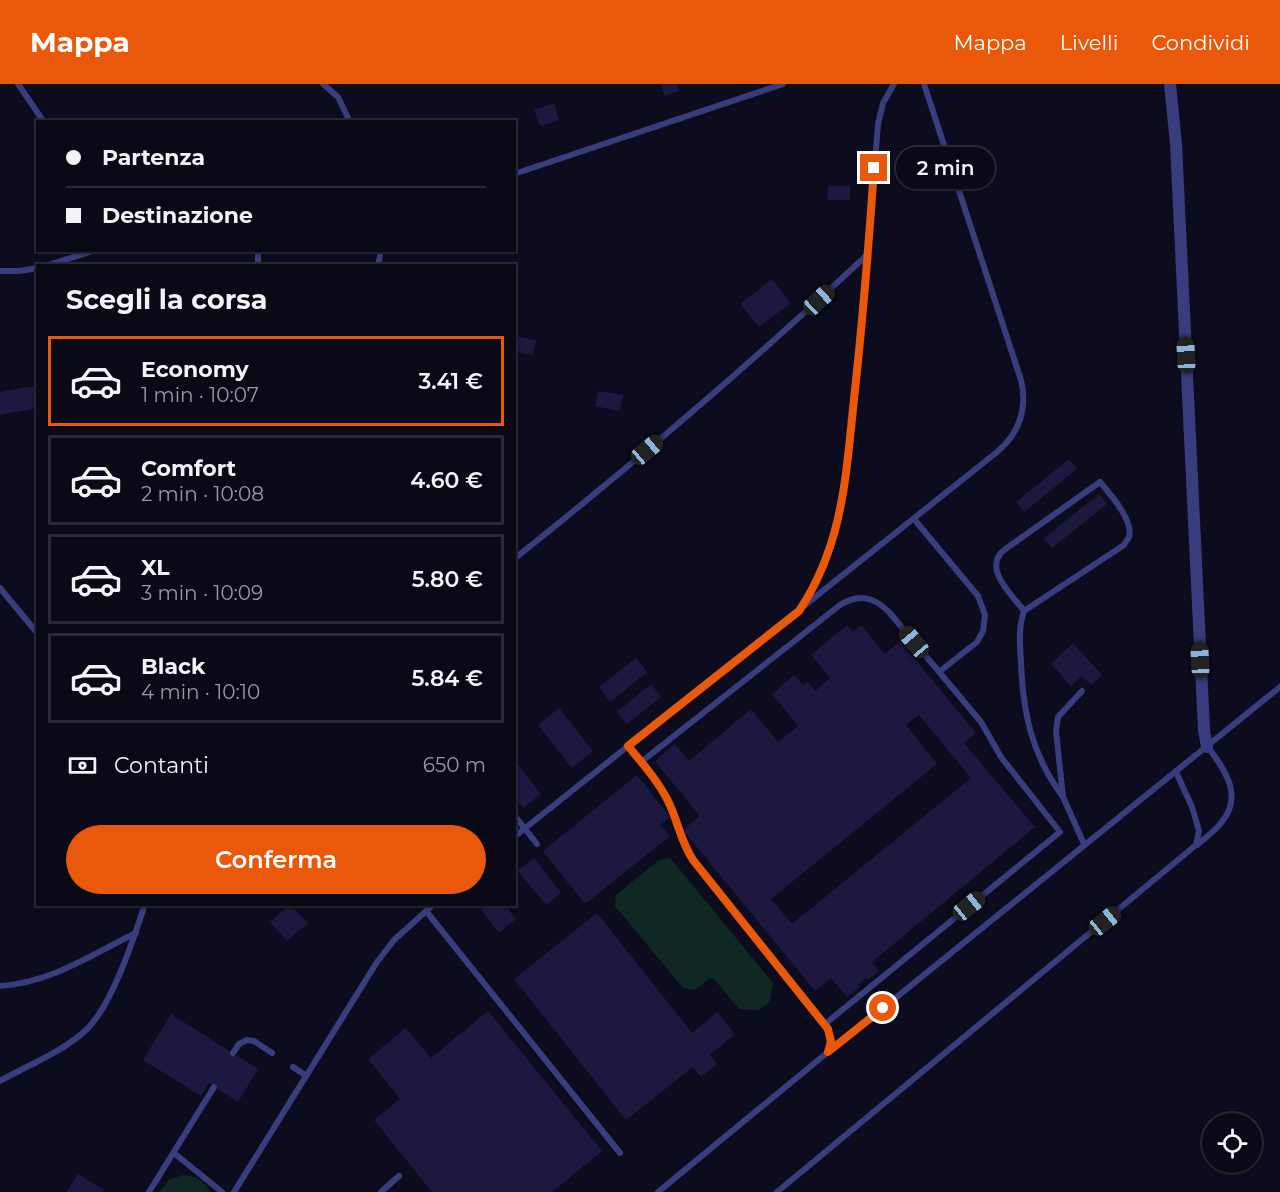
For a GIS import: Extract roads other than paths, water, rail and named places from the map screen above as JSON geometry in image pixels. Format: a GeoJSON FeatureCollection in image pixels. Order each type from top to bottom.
{"type":"FeatureCollection","features":[{"type":"Feature","properties":{"kind":"street"},"geometry":{"type":"LineString","coordinates":[[1170,84],[1176,144],[1204,730],[1207,747]]}},
{"type":"Feature","properties":{"kind":"lane"},"geometry":{"type":"LineString","coordinates":[[18,84],[43,120]]}},
{"type":"Feature","properties":{"kind":"lane"},"geometry":{"type":"LineString","coordinates":[[323,84],[338,97],[349,120]]}},
{"type":"Feature","properties":{"kind":"lane"},"geometry":{"type":"LineString","coordinates":[[516,173],[783,84]]}},
{"type":"Feature","properties":{"kind":"lane"},"geometry":{"type":"LineString","coordinates":[[799,611],[813,591],[822,572],[840,518],[868,254],[879,119],[894,84]]}},
{"type":"Feature","properties":{"kind":"lane"},"geometry":{"type":"LineString","coordinates":[[516,835],[914,519],[1005,444],[1018,426],[1024,401],[1021,380],[924,84]]}},
{"type":"Feature","properties":{"kind":"lane"},"geometry":{"type":"LineString","coordinates":[[51,264],[90,252]]}},
{"type":"Feature","properties":{"kind":"lane"},"geometry":{"type":"LineString","coordinates":[[516,557],[777,339],[868,254]]}},
{"type":"Feature","properties":{"kind":"lane"},"geometry":{"type":"LineString","coordinates":[[0,271],[36,268]]}},
{"type":"Feature","properties":{"kind":"lane"},"geometry":{"type":"LineString","coordinates":[[1024,611],[1124,545],[1130,536],[1128,523],[1122,511],[1100,482],[1004,550],[997,558],[995,566],[1000,579],[1024,611],[1020,635],[1027,721],[1043,766],[1063,797],[1084,844]]}},
{"type":"Feature","properties":{"kind":"lane"},"geometry":{"type":"LineString","coordinates":[[914,519],[978,596],[985,615],[977,642],[939,672]]}},
{"type":"Feature","properties":{"kind":"lane"},"geometry":{"type":"LineString","coordinates":[[0,588],[36,632]]}},
{"type":"Feature","properties":{"kind":"lane"},"geometry":{"type":"LineString","coordinates":[[641,762],[840,605],[852,599],[870,599],[883,607],[985,727],[1001,757],[1060,832],[825,1024]]}},
{"type":"Feature","properties":{"kind":"lane"},"geometry":{"type":"LineString","coordinates":[[658,1192],[1280,687]]}},
{"type":"Feature","properties":{"kind":"lane"},"geometry":{"type":"LineString","coordinates":[[1063,797],[1056,724],[1064,710],[1082,691]]}},
{"type":"Feature","properties":{"kind":"lane"},"geometry":{"type":"LineString","coordinates":[[628,746],[667,800],[684,846],[693,860],[825,1024],[831,1038],[828,1052]]}},
{"type":"Feature","properties":{"kind":"lane"},"geometry":{"type":"LineString","coordinates":[[777,1192],[1222,822],[1231,805],[1232,785],[1223,768],[1207,747]]}},
{"type":"Feature","properties":{"kind":"lane"},"geometry":{"type":"LineString","coordinates":[[1176,772],[1192,807],[1198,831],[1196,845]]}},
{"type":"Feature","properties":{"kind":"lane"},"geometry":{"type":"LineString","coordinates":[[516,817],[537,844]]}},
{"type":"Feature","properties":{"kind":"lane"},"geometry":{"type":"LineString","coordinates":[[0,1081],[75,1039],[90,1026],[99,1014],[117,977],[136,933],[144,906]]}},
{"type":"Feature","properties":{"kind":"lane"},"geometry":{"type":"LineString","coordinates":[[234,1192],[305,1075],[388,947],[432,906]]}},
{"type":"Feature","properties":{"kind":"lane"},"geometry":{"type":"LineString","coordinates":[[426,911],[620,1152]]}},
{"type":"Feature","properties":{"kind":"lane"},"geometry":{"type":"LineString","coordinates":[[0,986],[27,983],[49,976],[136,933]]}},
{"type":"Feature","properties":{"kind":"lane"},"geometry":{"type":"LineString","coordinates":[[233,1053],[239,1044],[246,1040],[257,1042],[272,1053]]}},
{"type":"Feature","properties":{"kind":"lane"},"geometry":{"type":"LineString","coordinates":[[293,1067],[305,1075]]}},
{"type":"Feature","properties":{"kind":"lane"},"geometry":{"type":"LineString","coordinates":[[149,1192],[214,1087]]}},
{"type":"Feature","properties":{"kind":"lane"},"geometry":{"type":"LineString","coordinates":[[174,1154],[222,1192]]}},
{"type":"Feature","properties":{"kind":"lane"},"geometry":{"type":"LineString","coordinates":[[381,1192],[399,1176]]}}]}
